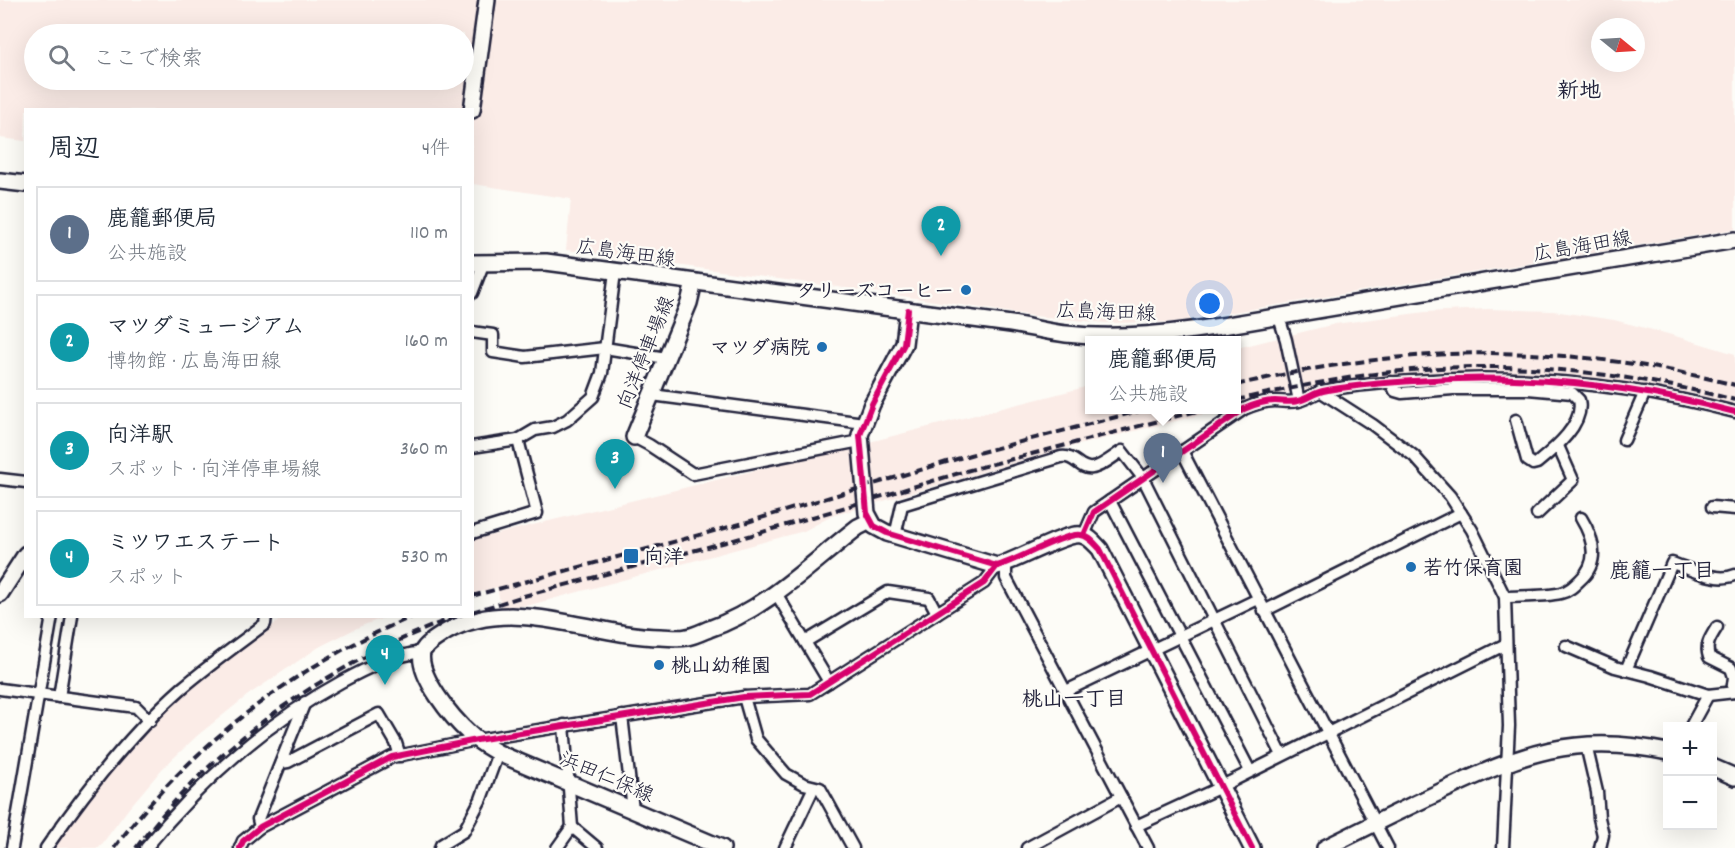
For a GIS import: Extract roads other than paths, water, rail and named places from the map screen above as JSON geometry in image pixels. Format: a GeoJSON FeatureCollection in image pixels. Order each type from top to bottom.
{"type":"FeatureCollection","features":[{"type":"Feature","properties":{"kind":"main road"},"geometry":{"type":"LineString","coordinates":[[472,108],[487,0]]}},
{"type":"Feature","properties":{"kind":"main road"},"geometry":{"type":"LineString","coordinates":[[0,181],[24,184]]}},
{"type":"Feature","properties":{"kind":"main road","name":"広島海田線"},"geometry":{"type":"LineString","coordinates":[[478,263],[546,262],[908,310],[1067,334],[1125,335],[1177,333],[1735,240]]}},
{"type":"Feature","properties":{"kind":"main road","name":"向洋停車場線"},"geometry":{"type":"LineString","coordinates":[[634,437],[689,303],[694,282]]}},
{"type":"Feature","properties":{"kind":"main road"},"geometry":{"type":"LineString","coordinates":[[908,310],[904,344],[864,423],[860,441],[866,506],[870,520],[880,530],[895,536],[1002,565],[1077,534],[1091,539],[1100,549],[1252,848]]}},
{"type":"Feature","properties":{"kind":"main road"},"geometry":{"type":"LineString","coordinates":[[422,652],[433,640],[453,628],[501,617],[536,617],[650,637],[687,637],[750,611],[776,593],[844,537],[870,520]]}},
{"type":"Feature","properties":{"kind":"main road"},"geometry":{"type":"LineString","coordinates":[[0,594],[24,557]]}},
{"type":"Feature","properties":{"kind":"main road","name":"浜田仁保線"},"geometry":{"type":"LineString","coordinates":[[422,652],[421,664],[438,696],[468,733],[477,740],[498,753],[722,848]]}},
{"type":"Feature","properties":{"kind":"main road"},"geometry":{"type":"LineString","coordinates":[[1324,848],[1508,761],[1548,750],[1586,745],[1624,745],[1663,751]]}},
{"type":"Feature","properties":{"kind":"main road"},"geometry":{"type":"LineString","coordinates":[[1717,769],[1735,777]]}},
{"type":"Feature","properties":{"kind":"street"},"geometry":{"type":"LineString","coordinates":[[474,283],[478,263]]}},
{"type":"Feature","properties":{"kind":"street"},"geometry":{"type":"LineString","coordinates":[[474,447],[518,440],[535,430],[552,427],[567,420],[593,397],[602,373],[615,272]]}},
{"type":"Feature","properties":{"kind":"street"},"geometry":{"type":"LineString","coordinates":[[1279,317],[1299,401]]}},
{"type":"Feature","properties":{"kind":"street"},"geometry":{"type":"LineString","coordinates":[[474,332],[493,335],[493,352],[525,357],[605,348],[666,358]]}},
{"type":"Feature","properties":{"kind":"street"},"geometry":{"type":"LineString","coordinates":[[1241,411],[1270,401],[1287,403],[1299,401],[1320,391],[1390,382],[1448,378],[1528,378],[1569,381],[1645,392],[1735,412]]}},
{"type":"Feature","properties":{"kind":"street"},"geometry":{"type":"LineString","coordinates":[[1390,382],[1395,390],[1402,393],[1489,388],[1528,389],[1572,393],[1579,400],[1580,410],[1569,433],[1558,446],[1537,463],[1529,463],[1527,460],[1516,420]]}},
{"type":"Feature","properties":{"kind":"street"},"geometry":{"type":"LineString","coordinates":[[1320,391],[1373,425],[1414,456],[1450,496],[1472,530],[1506,597],[1509,681],[1508,761],[1503,848]]}},
{"type":"Feature","properties":{"kind":"street"},"geometry":{"type":"LineString","coordinates":[[1624,440],[1645,392]]}},
{"type":"Feature","properties":{"kind":"street"},"geometry":{"type":"LineString","coordinates":[[652,394],[864,423]]}},
{"type":"Feature","properties":{"kind":"street"},"geometry":{"type":"LineString","coordinates":[[1084,535],[1094,512],[1237,414]]}},
{"type":"Feature","properties":{"kind":"street"},"geometry":{"type":"LineString","coordinates":[[634,437],[649,444],[693,474],[860,441]]}},
{"type":"Feature","properties":{"kind":"street"},"geometry":{"type":"LineString","coordinates":[[474,532],[537,513],[518,440]]}},
{"type":"Feature","properties":{"kind":"street"},"geometry":{"type":"LineString","coordinates":[[1537,514],[1573,480],[1558,446]]}},
{"type":"Feature","properties":{"kind":"street"},"geometry":{"type":"LineString","coordinates":[[895,536],[902,505],[1061,457],[1072,458],[1082,466],[1091,468],[1122,451],[1143,478],[1282,755]]}},
{"type":"Feature","properties":{"kind":"street"},"geometry":{"type":"LineString","coordinates":[[1182,452],[1388,848]]}},
{"type":"Feature","properties":{"kind":"street"},"geometry":{"type":"LineString","coordinates":[[0,479],[24,482]]}},
{"type":"Feature","properties":{"kind":"street"},"geometry":{"type":"LineString","coordinates":[[1110,501],[1250,771]]}},
{"type":"Feature","properties":{"kind":"street"},"geometry":{"type":"LineString","coordinates":[[1712,507],[1735,509]]}},
{"type":"Feature","properties":{"kind":"street"},"geometry":{"type":"LineString","coordinates":[[1264,611],[1461,513]]}},
{"type":"Feature","properties":{"kind":"street"},"geometry":{"type":"LineString","coordinates":[[1506,597],[1561,593],[1569,590],[1589,573],[1594,560],[1590,532],[1581,519]]}},
{"type":"Feature","properties":{"kind":"street"},"geometry":{"type":"LineString","coordinates":[[1626,670],[1672,563],[1717,577],[1728,578],[1735,575]]}},
{"type":"Feature","properties":{"kind":"street"},"geometry":{"type":"LineString","coordinates":[[240,848],[243,841],[260,827],[392,757],[564,725],[744,697],[810,694],[984,583],[1002,565],[1006,578],[1136,826],[1142,845]]}},
{"type":"Feature","properties":{"kind":"street"},"geometry":{"type":"LineString","coordinates":[[805,642],[888,592],[929,598],[937,613]]}},
{"type":"Feature","properties":{"kind":"street"},"geometry":{"type":"LineString","coordinates":[[776,593],[829,682]]}},
{"type":"Feature","properties":{"kind":"street"},"geometry":{"type":"LineString","coordinates":[[1066,691],[1258,599]]}},
{"type":"Feature","properties":{"kind":"street"},"geometry":{"type":"LineString","coordinates":[[12,848],[52,618]]}},
{"type":"Feature","properties":{"kind":"street"},"geometry":{"type":"LineString","coordinates":[[59,697],[72,618]]}},
{"type":"Feature","properties":{"kind":"street"},"geometry":{"type":"LineString","coordinates":[[46,848],[76,805],[130,741],[181,689],[265,624],[266,618]]}},
{"type":"Feature","properties":{"kind":"street"},"geometry":{"type":"LineString","coordinates":[[1566,646],[1626,670],[1708,695],[1734,692],[1734,677],[1731,668],[1709,657],[1706,649],[1717,627]]}},
{"type":"Feature","properties":{"kind":"street"},"geometry":{"type":"LineString","coordinates":[[1136,826],[1506,644]]}},
{"type":"Feature","properties":{"kind":"street"},"geometry":{"type":"LineString","coordinates":[[146,848],[191,796],[266,728],[305,702],[386,659],[401,654],[422,652]]}},
{"type":"Feature","properties":{"kind":"street"},"geometry":{"type":"LineString","coordinates":[[0,689],[136,707],[150,721]]}},
{"type":"Feature","properties":{"kind":"street"},"geometry":{"type":"LineString","coordinates":[[1693,722],[1708,695]]}},
{"type":"Feature","properties":{"kind":"street"},"geometry":{"type":"LineString","coordinates":[[744,697],[756,739],[786,774],[804,784],[820,788],[853,848]]}},
{"type":"Feature","properties":{"kind":"street"},"geometry":{"type":"LineString","coordinates":[[260,827],[258,819],[305,702]]}},
{"type":"Feature","properties":{"kind":"street"},"geometry":{"type":"LineString","coordinates":[[281,763],[288,762],[379,714],[396,743],[400,756]]}},
{"type":"Feature","properties":{"kind":"street"},"geometry":{"type":"LineString","coordinates":[[622,716],[633,810]]}},
{"type":"Feature","properties":{"kind":"street"},"geometry":{"type":"LineString","coordinates":[[557,848],[572,827],[564,725]]}},
{"type":"Feature","properties":{"kind":"street"},"geometry":{"type":"LineString","coordinates":[[1586,745],[1597,792],[1603,836],[1600,848]]}},
{"type":"Feature","properties":{"kind":"street"},"geometry":{"type":"LineString","coordinates":[[440,848],[464,831],[481,799],[498,753]]}},
{"type":"Feature","properties":{"kind":"street"},"geometry":{"type":"LineString","coordinates":[[785,848],[814,787]]}},
{"type":"Feature","properties":{"kind":"street"},"geometry":{"type":"LineString","coordinates":[[1027,848],[1121,797]]}},
{"type":"Feature","properties":{"kind":"street"},"geometry":{"type":"LineString","coordinates":[[572,827],[597,848]]}},
{"type":"Feature","properties":{"kind":"railway"},"geometry":{"type":"LineString","coordinates":[[1241,384],[1300,371],[1362,362],[1424,355],[1486,353],[1547,355],[1609,361],[1735,385]]}},
{"type":"Feature","properties":{"kind":"railway"},"geometry":{"type":"LineString","coordinates":[[1241,399],[1357,376],[1420,369],[1511,367],[1601,374],[1735,400]]}},
{"type":"Feature","properties":{"kind":"railway"},"geometry":{"type":"LineString","coordinates":[[474,595],[744,523],[970,455],[1128,414]]}},
{"type":"Feature","properties":{"kind":"railway"},"geometry":{"type":"LineString","coordinates":[[474,611],[756,534],[966,471],[1186,414]]}},
{"type":"Feature","properties":{"kind":"railway"},"geometry":{"type":"LineString","coordinates":[[114,848],[144,810],[177,775],[248,712],[327,658],[410,618]]}},
{"type":"Feature","properties":{"kind":"railway"},"geometry":{"type":"LineString","coordinates":[[136,848],[168,809],[203,773],[240,739],[280,709],[322,681],[366,656],[453,618]]}},
{"type":"Feature","properties":{"kind":"place","name":"マツダミュージアム"},"geometry":{"type":"Point","coordinates":[941,256]}},
{"type":"Feature","properties":{"kind":"place","name":"タリーズコーヒー"},"geometry":{"type":"Point","coordinates":[966,290]}},
{"type":"Feature","properties":{"kind":"place","name":"マツダ病院"},"geometry":{"type":"Point","coordinates":[822,347]}},
{"type":"Feature","properties":{"kind":"place","name":"鹿籠郵便局"},"geometry":{"type":"Point","coordinates":[1163,483]}},
{"type":"Feature","properties":{"kind":"place","name":"向洋駅"},"geometry":{"type":"Point","coordinates":[615,489]}},
{"type":"Feature","properties":{"kind":"place","name":"向洋"},"geometry":{"type":"Point","coordinates":[631,556]}},
{"type":"Feature","properties":{"kind":"place","name":"若竹保育園"},"geometry":{"type":"Point","coordinates":[1411,567]}},
{"type":"Feature","properties":{"kind":"place","name":"桃山幼稚園"},"geometry":{"type":"Point","coordinates":[659,665]}},
{"type":"Feature","properties":{"kind":"place","name":"ミツワエステート"},"geometry":{"type":"Point","coordinates":[385,685]}},
{"type":"Feature","properties":{"kind":"district","name":"新地"},"geometry":{"type":"Point","coordinates":[1579,89]}},
{"type":"Feature","properties":{"kind":"district","name":"鹿籠一丁目"},"geometry":{"type":"Point","coordinates":[1662,570]}},
{"type":"Feature","properties":{"kind":"district","name":"桃山一丁目"},"geometry":{"type":"Point","coordinates":[1074,698]}}]}
